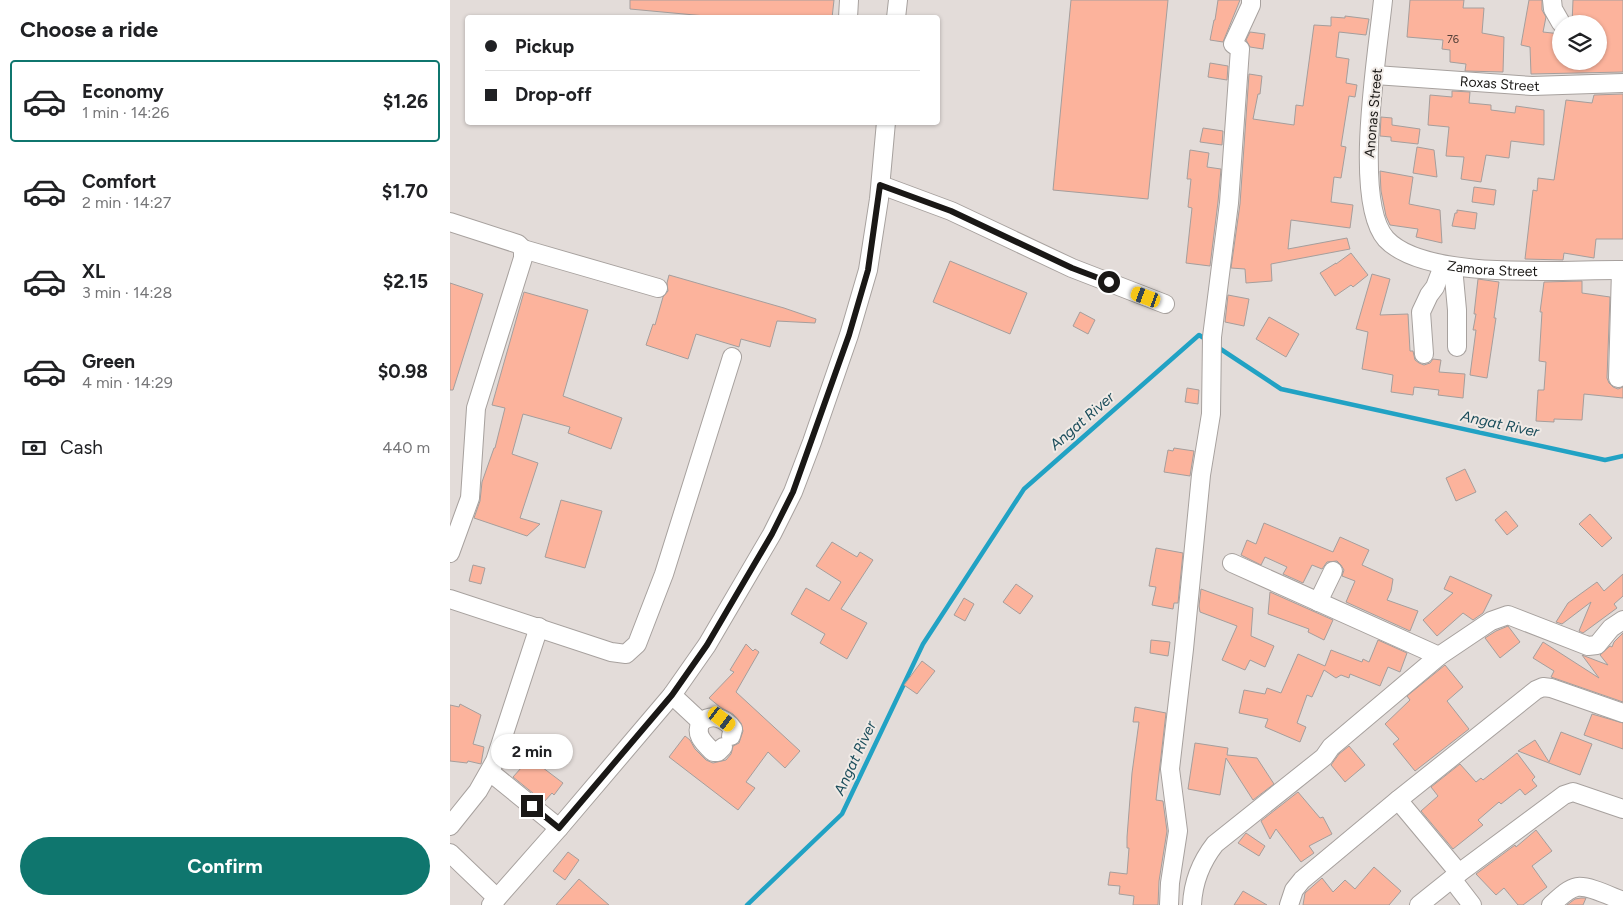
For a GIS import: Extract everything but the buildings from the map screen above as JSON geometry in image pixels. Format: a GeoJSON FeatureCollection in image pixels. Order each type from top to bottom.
{"type":"FeatureCollection","features":[{"type":"Feature","properties":{"kind":"street"},"geometry":{"type":"LineString","coordinates":[[848,15],[849,0]]}},
{"type":"Feature","properties":{"kind":"street"},"geometry":{"type":"LineString","coordinates":[[896,15],[898,0]]}},
{"type":"Feature","properties":{"kind":"street"},"geometry":{"type":"LineString","coordinates":[[1169,905],[1170,882],[1178,831],[1170,769],[1201,475],[1211,414],[1212,337],[1229,202],[1240,49],[1233,44],[1251,0]]}},
{"type":"Feature","properties":{"kind":"street","name":"Anonas Street"},"geometry":{"type":"LineString","coordinates":[[1378,225],[1372,205],[1368,148],[1384,0]]}},
{"type":"Feature","properties":{"kind":"street"},"geometry":{"type":"LineString","coordinates":[[1552,0],[1557,15]]}},
{"type":"Feature","properties":{"kind":"street","name":"Roxas Street"},"geometry":{"type":"LineString","coordinates":[[1375,75],[1532,86],[1623,83]]}},
{"type":"Feature","properties":{"kind":"street"},"geometry":{"type":"LineString","coordinates":[[450,853],[494,901],[672,695],[712,637],[772,534],[793,492],[849,335],[868,270],[880,185],[886,125]]}},
{"type":"Feature","properties":{"kind":"street"},"geometry":{"type":"LineString","coordinates":[[880,185],[951,211],[1072,268],[1165,304]]}},
{"type":"Feature","properties":{"kind":"street"},"geometry":{"type":"LineString","coordinates":[[450,222],[518,244],[524,249],[658,288]]}},
{"type":"Feature","properties":{"kind":"street","name":"Zamora Street"},"geometry":{"type":"LineString","coordinates":[[1378,225],[1385,238],[1410,255],[1448,266],[1490,270],[1622,270]]}},
{"type":"Feature","properties":{"kind":"street"},"geometry":{"type":"LineString","coordinates":[[450,553],[470,498],[476,408],[523,258],[524,249]]}},
{"type":"Feature","properties":{"kind":"street"},"geometry":{"type":"LineString","coordinates":[[1448,266],[1457,310],[1456,347]]}},
{"type":"Feature","properties":{"kind":"street"},"geometry":{"type":"LineString","coordinates":[[1424,354],[1421,312],[1428,295],[1448,266]]}},
{"type":"Feature","properties":{"kind":"street"},"geometry":{"type":"LineString","coordinates":[[1618,378],[1622,270]]}},
{"type":"Feature","properties":{"kind":"street"},"geometry":{"type":"LineString","coordinates":[[450,599],[611,652],[626,654],[637,644],[664,574],[732,357]]}},
{"type":"Feature","properties":{"kind":"street"},"geometry":{"type":"LineString","coordinates":[[1232,563],[1439,656]]}},
{"type":"Feature","properties":{"kind":"street"},"geometry":{"type":"LineString","coordinates":[[1318,602],[1333,571]]}},
{"type":"Feature","properties":{"kind":"street"},"geometry":{"type":"LineString","coordinates":[[1192,905],[1193,888],[1208,852],[1214,844],[1324,757],[1331,747],[1439,656],[1491,621],[1508,615],[1588,646],[1597,645],[1619,626]]}},
{"type":"Feature","properties":{"kind":"street"},"geometry":{"type":"LineString","coordinates":[[450,826],[478,791],[490,772],[539,627]]}},
{"type":"Feature","properties":{"kind":"street"},"geometry":{"type":"LineString","coordinates":[[1289,905],[1294,890],[1302,880],[1398,800],[1536,690],[1543,687],[1551,688],[1623,713]]}},
{"type":"Feature","properties":{"kind":"street"},"geometry":{"type":"LineString","coordinates":[[672,695],[701,722]]}},
{"type":"Feature","properties":{"kind":"street"},"geometry":{"type":"LineString","coordinates":[[710,717],[722,719],[733,729],[727,741],[718,752],[713,752],[700,739],[698,730],[701,722],[710,717]]}},
{"type":"Feature","properties":{"kind":"street"},"geometry":{"type":"LineString","coordinates":[[490,772],[559,828]]}},
{"type":"Feature","properties":{"kind":"street"},"geometry":{"type":"LineString","coordinates":[[1418,905],[1564,794],[1573,792],[1623,808]]}},
{"type":"Feature","properties":{"kind":"street"},"geometry":{"type":"LineString","coordinates":[[1398,800],[1456,876],[1472,905]]}},
{"type":"Feature","properties":{"kind":"street"},"geometry":{"type":"LineString","coordinates":[[1551,905],[1569,890],[1577,887],[1584,887],[1623,901]]}},
{"type":"Feature","properties":{"kind":"waterway","name":"Angat River"},"geometry":{"type":"LineString","coordinates":[[747,905],[842,814],[923,644],[1024,489],[1199,335],[1207,340]]}},
{"type":"Feature","properties":{"kind":"waterway","name":"Angat River"},"geometry":{"type":"LineString","coordinates":[[1216,346],[1281,389],[1605,460],[1623,456]]}},
{"type":"Feature","properties":{"kind":"route"},"geometry":{"type":"LineString","coordinates":[[532,806],[559,828],[672,695],[707,645],[772,534],[793,492],[849,335],[868,270],[880,185],[951,211],[1072,268],[1109,282]]}}]}
